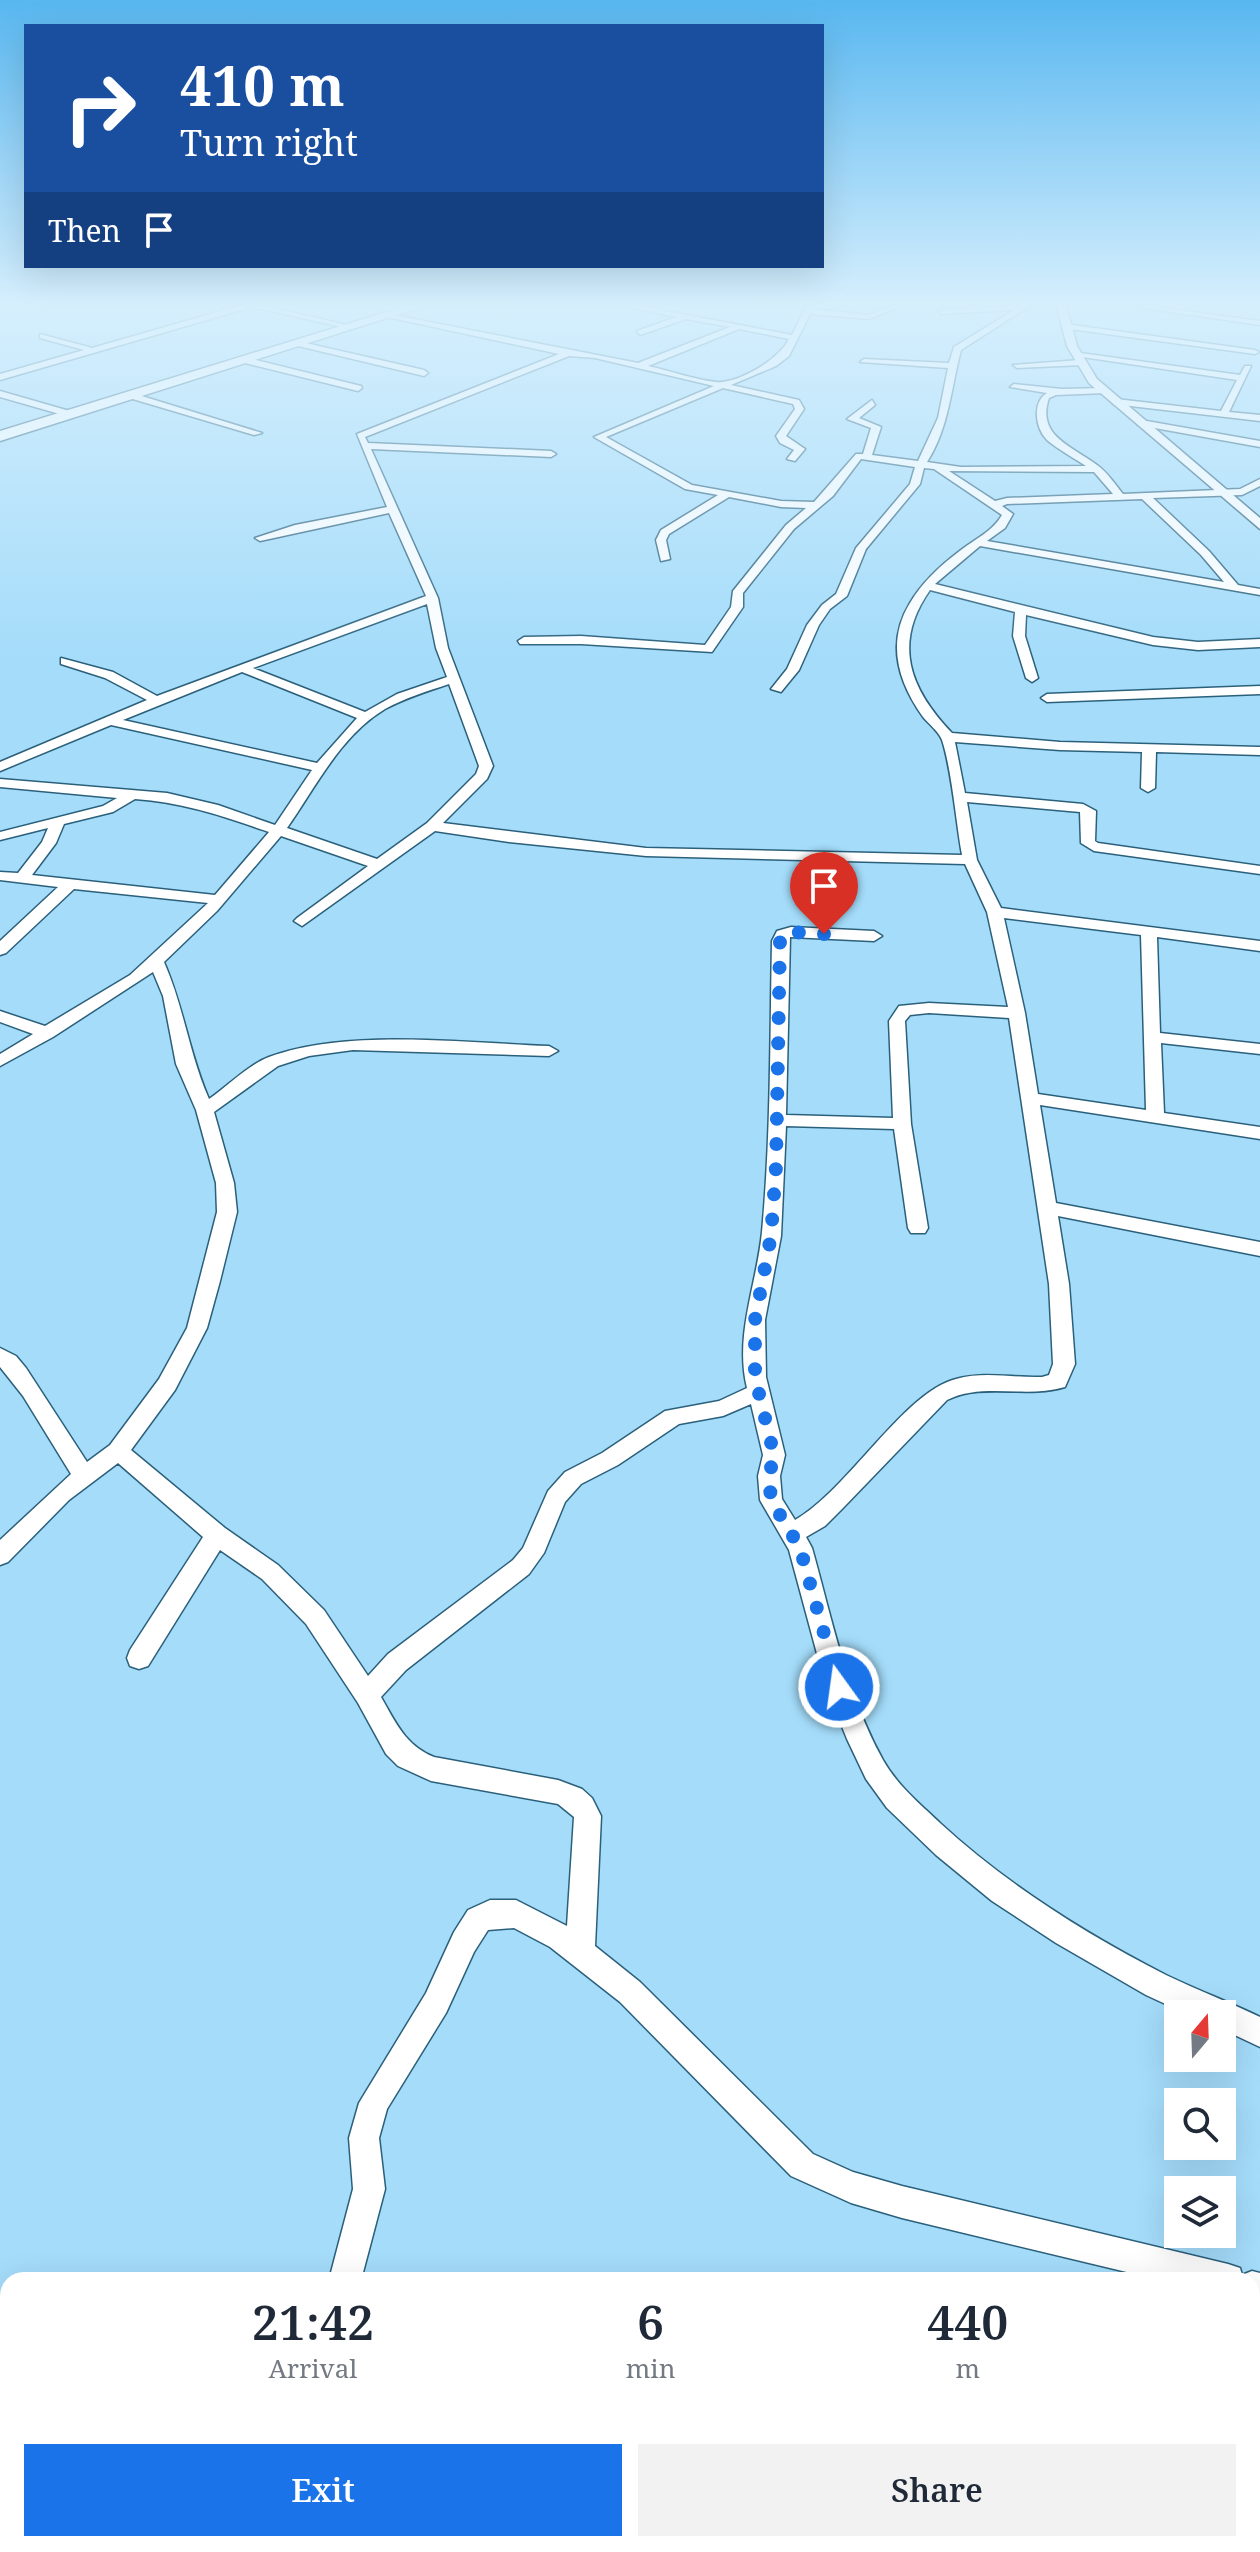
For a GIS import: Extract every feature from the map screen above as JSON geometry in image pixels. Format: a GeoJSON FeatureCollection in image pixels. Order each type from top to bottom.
{"type":"FeatureCollection","features":[{"type":"Feature","properties":{"kind":"highway"},"geometry":{"type":"LineString","coordinates":[[0,436],[41,423]]}},
{"type":"Feature","properties":{"kind":"street"},"geometry":{"type":"LineString","coordinates":[[224,423],[257,433]]}},
{"type":"Feature","properties":{"kind":"street"},"geometry":{"type":"LineString","coordinates":[[302,921],[432,826],[482,776],[486,766],[452,679],[437,631],[432,598],[360,436],[389,423]]}},
{"type":"Feature","properties":{"kind":"street"},"geometry":{"type":"LineString","coordinates":[[631,423],[599,437],[678,483],[781,504],[815,505]]}},
{"type":"Feature","properties":{"kind":"street"},"geometry":{"type":"LineString","coordinates":[[790,423],[781,436],[783,441],[800,449],[792,459]]}},
{"type":"Feature","properties":{"kind":"street"},"geometry":{"type":"LineString","coordinates":[[864,423],[876,427],[867,456]]}},
{"type":"Feature","properties":{"kind":"street"},"geometry":{"type":"LineString","coordinates":[[777,689],[793,670],[813,625],[826,607],[841,596],[861,548],[915,484],[916,472],[941,423]]}},
{"type":"Feature","properties":{"kind":"street"},"geometry":{"type":"LineString","coordinates":[[1045,423],[1048,436],[1097,469],[1121,497]]}},
{"type":"Feature","properties":{"kind":"street"},"geometry":{"type":"LineString","coordinates":[[1141,423],[1260,525]]}},
{"type":"Feature","properties":{"kind":"street"},"geometry":{"type":"LineString","coordinates":[[1142,423],[1260,444]]}},
{"type":"Feature","properties":{"kind":"street"},"geometry":{"type":"LineString","coordinates":[[365,446],[551,454]]}},
{"type":"Feature","properties":{"kind":"street"},"geometry":{"type":"LineString","coordinates":[[524,641],[581,640],[707,649],[737,607],[737,593],[790,527],[835,487],[857,457],[867,456],[939,469],[1097,469]]}},
{"type":"Feature","properties":{"kind":"street"},"geometry":{"type":"LineString","coordinates":[[939,469],[984,496],[1001,502],[1242,492],[1260,482]]}},
{"type":"Feature","properties":{"kind":"street"},"geometry":{"type":"LineString","coordinates":[[665,559],[661,540],[665,532],[727,494]]}},
{"type":"Feature","properties":{"kind":"street"},"geometry":{"type":"LineString","coordinates":[[1146,497],[1205,553],[1236,589]]}},
{"type":"Feature","properties":{"kind":"street"},"geometry":{"type":"LineString","coordinates":[[791,1534],[817,1519],[834,1503],[939,1394],[951,1387],[977,1381],[1029,1386],[1057,1381],[1064,1364],[1063,1329],[1017,1013],[995,912],[970,860],[948,737],[919,701],[902,668],[902,634],[928,586],[1007,519],[1008,514],[1001,502]]}},
{"type":"Feature","properties":{"kind":"street"},"geometry":{"type":"LineString","coordinates":[[260,538],[393,509]]}},
{"type":"Feature","properties":{"kind":"street"},"geometry":{"type":"LineString","coordinates":[[980,543],[1260,592]]}},
{"type":"Feature","properties":{"kind":"street"},"geometry":{"type":"LineString","coordinates":[[928,586],[1153,641],[1198,646],[1260,643]]}},
{"type":"Feature","properties":{"kind":"street"},"geometry":{"type":"LineString","coordinates":[[0,767],[157,701],[432,598]]}},
{"type":"Feature","properties":{"kind":"street"},"geometry":{"type":"LineString","coordinates":[[1021,610],[1019,636],[1032,678]]}},
{"type":"Feature","properties":{"kind":"street"},"geometry":{"type":"LineString","coordinates":[[65,661],[109,675],[157,701]]}},
{"type":"Feature","properties":{"kind":"street"},"geometry":{"type":"LineString","coordinates":[[242,668],[366,717]]}},
{"type":"Feature","properties":{"kind":"street"},"geometry":{"type":"LineString","coordinates":[[0,1061],[136,978],[156,962],[219,900],[278,830],[320,768],[366,717],[398,698],[452,679]]}},
{"type":"Feature","properties":{"kind":"street"},"geometry":{"type":"LineString","coordinates":[[1047,698],[1260,690]]}},
{"type":"Feature","properties":{"kind":"street"},"geometry":{"type":"LineString","coordinates":[[112,721],[320,768]]}},
{"type":"Feature","properties":{"kind":"street"},"geometry":{"type":"LineString","coordinates":[[948,737],[1149,749],[1260,751]]}},
{"type":"Feature","properties":{"kind":"street"},"geometry":{"type":"LineString","coordinates":[[1148,788],[1149,749]]}},
{"type":"Feature","properties":{"kind":"street"},"geometry":{"type":"LineString","coordinates":[[0,783],[167,797],[278,830],[376,864]]}},
{"type":"Feature","properties":{"kind":"street"},"geometry":{"type":"LineString","coordinates":[[0,836],[108,809],[133,794]]}},
{"type":"Feature","properties":{"kind":"street"},"geometry":{"type":"LineString","coordinates":[[961,797],[1083,808],[1089,811],[1090,845],[1260,870]]}},
{"type":"Feature","properties":{"kind":"street"},"geometry":{"type":"LineString","coordinates":[[22,878],[49,843],[58,821]]}},
{"type":"Feature","properties":{"kind":"street"},"geometry":{"type":"LineString","coordinates":[[432,826],[509,838],[646,852],[970,860]]}},
{"type":"Feature","properties":{"kind":"street"},"geometry":{"type":"LineString","coordinates":[[0,876],[219,900]]}},
{"type":"Feature","properties":{"kind":"street"},"geometry":{"type":"LineString","coordinates":[[0,950],[71,883]]}},
{"type":"Feature","properties":{"kind":"street"},"geometry":{"type":"LineString","coordinates":[[995,912],[1260,946]]}},
{"type":"Feature","properties":{"kind":"street"},"geometry":{"type":"LineString","coordinates":[[874,936],[791,932],[783,934],[780,941],[776,1167],[771,1236],[755,1320],[751,1401],[774,1455],[769,1476],[771,1500],[800,1548],[814,1589],[839,1687],[875,1771],[896,1799],[946,1846],[1002,1891],[1066,1933],[1156,1985],[1190,2000]]}},
{"type":"Feature","properties":{"kind":"street"},"geometry":{"type":"LineString","coordinates":[[1149,933],[1155,1117]]}},
{"type":"Feature","properties":{"kind":"street"},"geometry":{"type":"LineString","coordinates":[[0,1555],[83,1475],[118,1451],[167,1384],[191,1339],[210,1281],[227,1212],[225,1183],[205,1110],[185,1064],[171,996],[156,962]]}},
{"type":"Feature","properties":{"kind":"street"},"geometry":{"type":"LineString","coordinates":[[918,1228],[902,1124],[897,1021],[905,1010],[929,1008],[1017,1013]]}},
{"type":"Feature","properties":{"kind":"street"},"geometry":{"type":"LineString","coordinates":[[0,1016],[47,1033]]}},
{"type":"Feature","properties":{"kind":"street"},"geometry":{"type":"LineString","coordinates":[[1152,1037],[1260,1049]]}},
{"type":"Feature","properties":{"kind":"street"},"geometry":{"type":"LineString","coordinates":[[205,1110],[272,1062],[307,1051],[365,1045],[549,1051]]}},
{"type":"Feature","properties":{"kind":"street"},"geometry":{"type":"LineString","coordinates":[[1029,1098],[1260,1133]]}},
{"type":"Feature","properties":{"kind":"street"},"geometry":{"type":"LineString","coordinates":[[775,1120],[902,1124]]}},
{"type":"Feature","properties":{"kind":"street"},"geometry":{"type":"LineString","coordinates":[[1046,1207],[1260,1249]]}},
{"type":"Feature","properties":{"kind":"street"},"geometry":{"type":"LineString","coordinates":[[0,1356],[7,1358],[25,1382],[83,1475]]}},
{"type":"Feature","properties":{"kind":"street"},"geometry":{"type":"LineString","coordinates":[[367,1695],[397,1662],[521,1567],[532,1553],[556,1497],[573,1478],[610,1459],[673,1417],[751,1401]]}},
{"type":"Feature","properties":{"kind":"street"},"geometry":{"type":"LineString","coordinates":[[118,1451],[217,1535],[270,1572],[315,1617],[367,1695],[395,1746],[417,1763],[431,1769],[558,1792],[573,1797],[583,1805],[588,1816],[580,1953]]}},
{"type":"Feature","properties":{"kind":"street"},"geometry":{"type":"LineString","coordinates":[[139,1658],[217,1535]]}},
{"type":"Feature","properties":{"kind":"street"},"geometry":{"type":"LineString","coordinates":[[347,2272],[369,2189],[364,2138],[374,2103],[436,2003],[478,1920],[490,1914],[516,1914],[560,1937],[630,1992],[802,2165],[826,2178],[902,2202],[1195,2272]]}},
{"type":"Feature","properties":{"kind":"street"},"geometry":{"type":"LineString","coordinates":[[1236,2021],[1260,2032]]}},
{"type":"Feature","properties":{"kind":"route"},"geometry":{"type":"LineString","coordinates":[[824,934],[791,932],[783,934],[780,941],[776,1167],[771,1236],[755,1320],[755,1377],[774,1455],[769,1476],[771,1500],[800,1548],[814,1589],[839,1687]]}}]}
